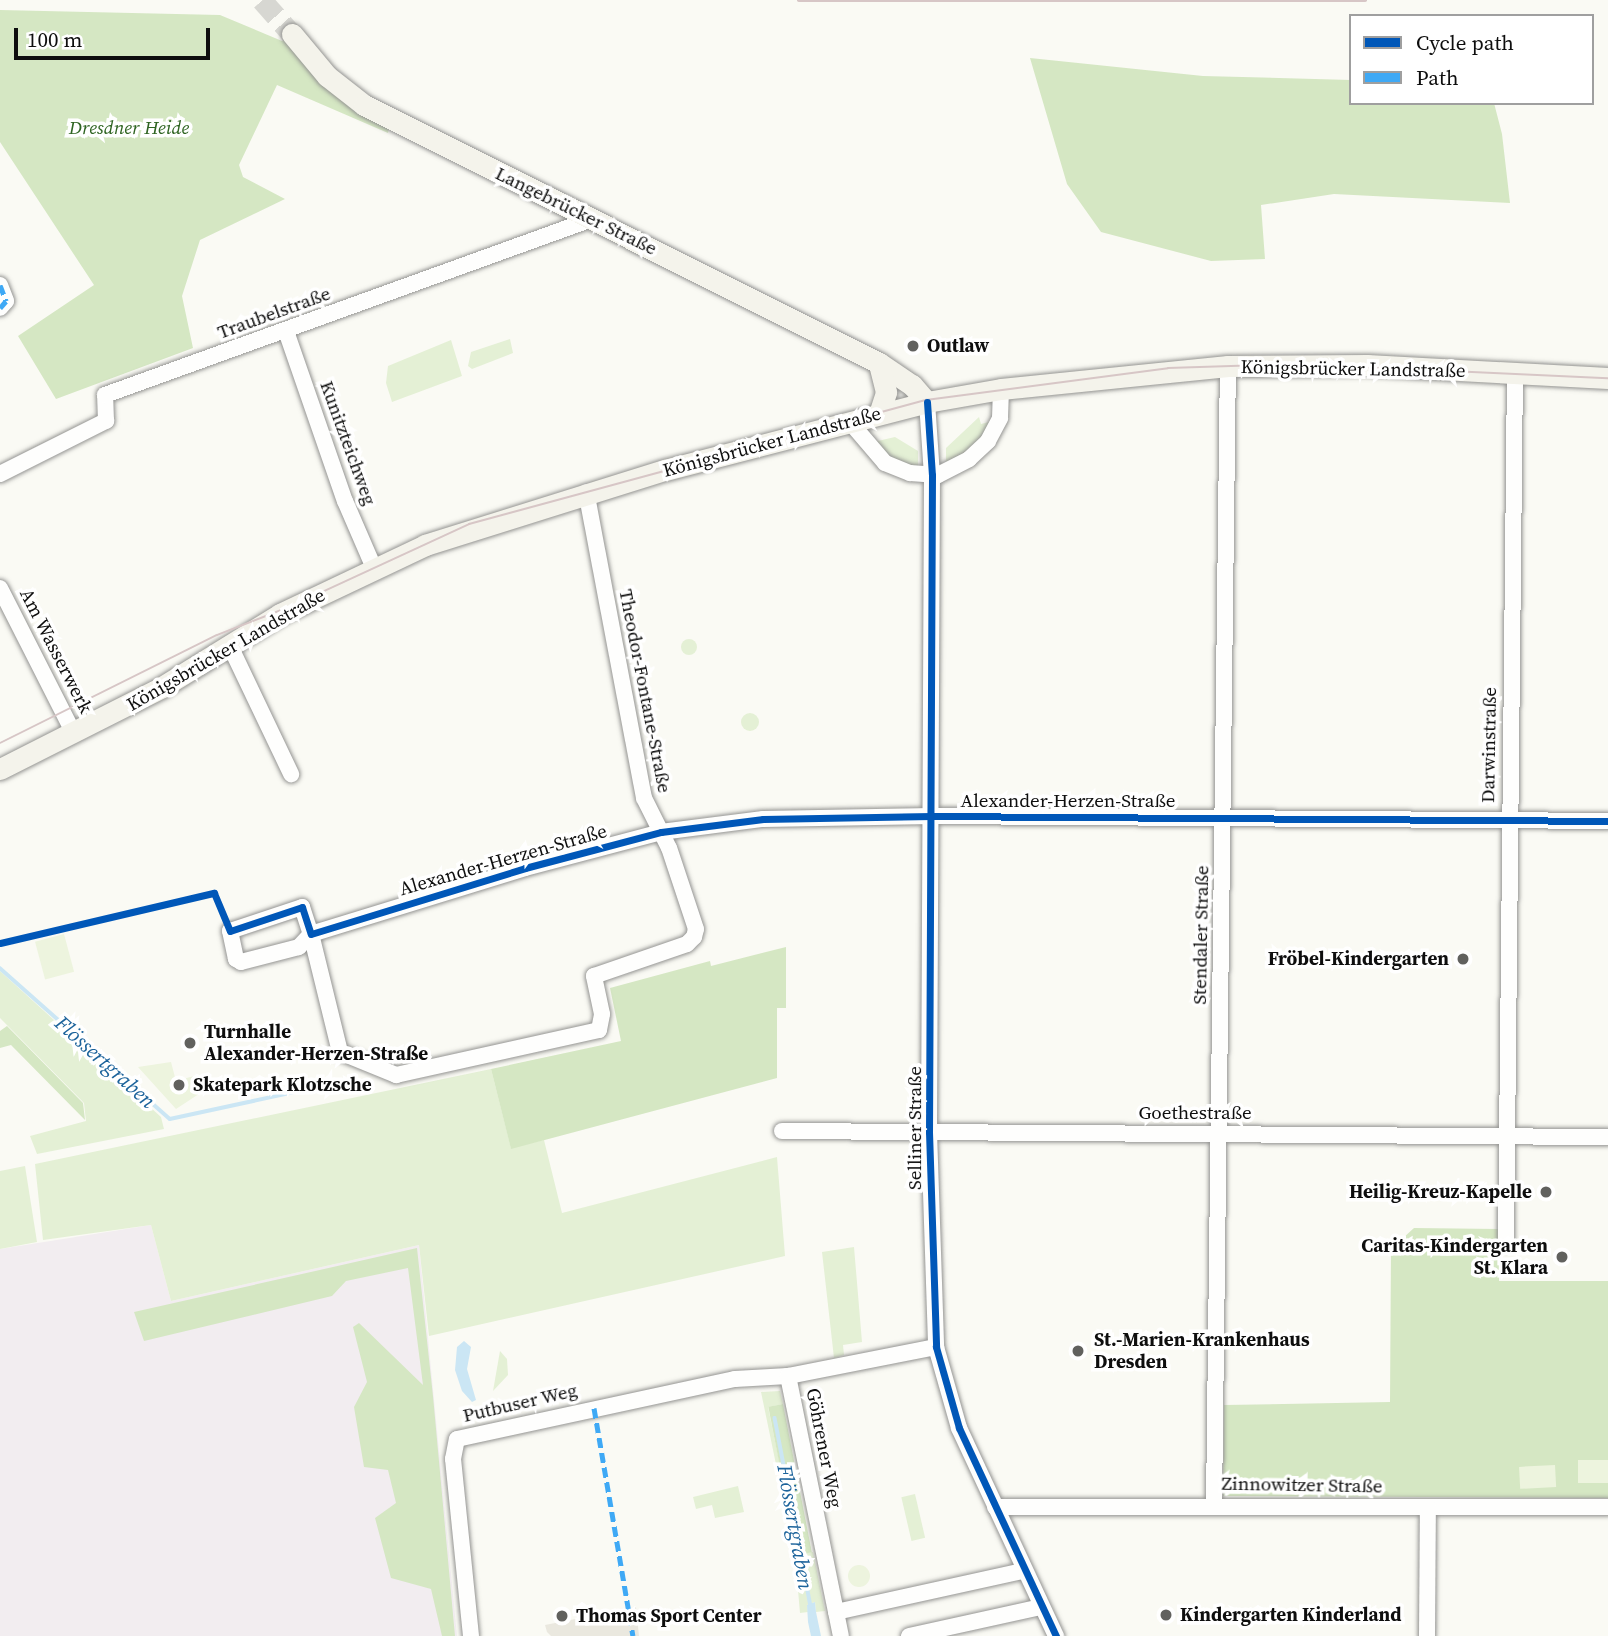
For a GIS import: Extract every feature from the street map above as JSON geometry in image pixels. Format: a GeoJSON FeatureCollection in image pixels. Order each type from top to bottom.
{"type":"FeatureCollection","features":[{"type":"Feature","properties":{"kind":"main road","name":"Langebrücker Straße"},"geometry":{"type":"LineString","coordinates":[[292,34],[327,76],[365,104],[879,363],[912,385],[927,402]]}},
{"type":"Feature","properties":{"kind":"main road"},"geometry":{"type":"LineString","coordinates":[[879,363],[886,392],[879,414]]}},
{"type":"Feature","properties":{"kind":"main road","name":"Königsbrücker Landstraße"},"geometry":{"type":"LineString","coordinates":[[0,769],[74,734],[231,648],[280,614],[374,568],[470,527],[586,492],[927,402],[1001,389],[1228,366],[1367,365],[1608,378]]}},
{"type":"Feature","properties":{"kind":"street","name":"Traubelstraße"},"geometry":{"type":"LineString","coordinates":[[0,474],[106,421],[105,396],[592,219]]}},
{"type":"Feature","properties":{"kind":"street"},"geometry":{"type":"LineString","coordinates":[[0,285],[6,301],[0,309]]}},
{"type":"Feature","properties":{"kind":"street","name":"Kunitzteichweg"},"geometry":{"type":"LineString","coordinates":[[286,331],[345,500],[374,568]]}},
{"type":"Feature","properties":{"kind":"street","name":"Stendaler Straße"},"geometry":{"type":"LineString","coordinates":[[1213,1505],[1228,366]]}},
{"type":"Feature","properties":{"kind":"street","name":"Darwinstraße"},"geometry":{"type":"LineString","coordinates":[[1506,1242],[1515,373]]}},
{"type":"Feature","properties":{"kind":"street"},"geometry":{"type":"LineString","coordinates":[[850,422],[885,463],[910,474],[959,466],[988,441],[1000,418],[1001,389]]}},
{"type":"Feature","properties":{"kind":"street"},"geometry":{"type":"LineString","coordinates":[[927,402],[932,471]]}},
{"type":"Feature","properties":{"kind":"street","name":"Selliner Straße"},"geometry":{"type":"LineString","coordinates":[[932,471],[929,1132],[936,1347],[959,1428],[1023,1571],[1056,1636]]}},
{"type":"Feature","properties":{"kind":"street","name":"Theodor-Fontane-Straße"},"geometry":{"type":"LineString","coordinates":[[396,1075],[599,1030],[602,1014],[594,976],[687,944],[694,937],[695,926],[661,832],[648,812],[628,730],[586,492]]}},
{"type":"Feature","properties":{"kind":"street","name":"Am Wasserwerk"},"geometry":{"type":"LineString","coordinates":[[0,588],[74,734]]}},
{"type":"Feature","properties":{"kind":"street"},"geometry":{"type":"LineString","coordinates":[[231,648],[291,774]]}},
{"type":"Feature","properties":{"kind":"street","name":"Alexander-Herzen-Straße"},"geometry":{"type":"LineString","coordinates":[[396,1075],[340,1052],[311,934],[302,907],[230,931],[236,959],[241,962],[299,947],[311,934],[525,868],[661,832],[763,819],[932,816],[1608,821]]}},
{"type":"Feature","properties":{"kind":"street","name":"Goethestraße"},"geometry":{"type":"LineString","coordinates":[[782,1131],[1608,1137]]}},
{"type":"Feature","properties":{"kind":"street","name":"Göhrener Weg"},"geometry":{"type":"LineString","coordinates":[[841,1636],[788,1376],[936,1347]]}},
{"type":"Feature","properties":{"kind":"street","name":"Putbuser Weg"},"geometry":{"type":"LineString","coordinates":[[471,1636],[453,1459],[457,1440],[735,1379],[788,1376]]}},
{"type":"Feature","properties":{"kind":"street","name":"Zinnowitzer Straße"},"geometry":{"type":"LineString","coordinates":[[995,1507],[1608,1507]]}},
{"type":"Feature","properties":{"kind":"street"},"geometry":{"type":"LineString","coordinates":[[1427,1636],[1428,1507]]}},
{"type":"Feature","properties":{"kind":"street"},"geometry":{"type":"LineString","coordinates":[[836,1612],[1023,1571]]}},
{"type":"Feature","properties":{"kind":"street"},"geometry":{"type":"LineString","coordinates":[[909,1636],[1041,1607]]}},
{"type":"Feature","properties":{"kind":"shaded area"},"geometry":{"type":"Polygon","coordinates":[[[151,1225],[171,1301],[419,1245],[457,1636],[0,1636],[0,1249],[151,1225]]]}},
{"type":"Feature","properties":{"kind":"shaded area"},"geometry":{"type":"Polygon","coordinates":[[[636,1607],[639,1636],[551,1636],[545,1625],[636,1607]]]}},
{"type":"Feature","properties":{"kind":"green space","name":"Dresdner Heide"},"geometry":{"type":"Polygon","coordinates":[[[0,10],[220,15],[282,41],[290,36],[390,121],[388,133],[277,85],[239,165],[243,177],[285,199],[200,240],[182,296],[193,348],[56,399],[18,336],[94,285],[0,142],[0,10]]]}},
{"type":"Feature","properties":{"kind":"green space"},"geometry":{"type":"Polygon","coordinates":[[[1030,58],[1203,76],[1349,80],[1349,105],[1495,105],[1502,134],[1510,203],[1334,194],[1261,205],[1265,259],[1211,261],[1101,232],[1067,184],[1030,58]]]}},
{"type":"Feature","properties":{"kind":"green space"},"geometry":{"type":"Polygon","coordinates":[[[510,339],[513,353],[472,369],[468,366],[471,352],[510,339]]]}},
{"type":"Feature","properties":{"kind":"green space"},"geometry":{"type":"Polygon","coordinates":[[[451,340],[462,376],[392,402],[386,383],[388,366],[451,340]]]}},
{"type":"Feature","properties":{"kind":"green space"},"geometry":{"type":"Polygon","coordinates":[[[979,417],[981,424],[993,421],[987,437],[946,468],[946,448],[979,417]]]}},
{"type":"Feature","properties":{"kind":"green space"},"geometry":{"type":"Polygon","coordinates":[[[895,437],[918,451],[918,471],[903,468],[869,443],[895,437]]]}},
{"type":"Feature","properties":{"kind":"green space"},"geometry":{"type":"Polygon","coordinates":[[[686,639],[692,639],[697,647],[695,653],[686,655],[681,650],[681,644],[686,639]]]}},
{"type":"Feature","properties":{"kind":"green space"},"geometry":{"type":"Polygon","coordinates":[[[750,713],[756,716],[759,722],[756,728],[750,731],[744,728],[741,722],[744,716],[750,713]]]}},
{"type":"Feature","properties":{"kind":"green space"},"geometry":{"type":"Polygon","coordinates":[[[64,934],[74,972],[45,979],[35,942],[64,934]]]}},
{"type":"Feature","properties":{"kind":"green space"},"geometry":{"type":"Polygon","coordinates":[[[786,947],[786,1008],[777,1008],[777,1078],[511,1149],[491,1069],[621,1041],[610,988],[710,961],[711,966],[786,947]]]}},
{"type":"Feature","properties":{"kind":"green space"},"geometry":{"type":"Polygon","coordinates":[[[0,971],[161,1117],[164,1129],[37,1154],[30,1136],[86,1121],[84,1103],[0,1018],[0,971]]]}},
{"type":"Feature","properties":{"kind":"green space"},"geometry":{"type":"Polygon","coordinates":[[[7,1026],[83,1103],[85,1120],[11,1045],[0,1048],[0,1031],[7,1026]]]}},
{"type":"Feature","properties":{"kind":"green space","name":"Skatepark Klotzsche"},"geometry":{"type":"Polygon","coordinates":[[[171,1062],[176,1081],[201,1074],[205,1090],[176,1109],[138,1067],[171,1062]]]}},
{"type":"Feature","properties":{"kind":"green space"},"geometry":{"type":"Polygon","coordinates":[[[491,1069],[511,1148],[544,1140],[562,1213],[777,1157],[785,1256],[429,1336],[419,1245],[171,1301],[151,1225],[43,1240],[35,1164],[491,1069]]]}},
{"type":"Feature","properties":{"kind":"green space"},"geometry":{"type":"Polygon","coordinates":[[[25,1166],[37,1242],[0,1249],[0,1171],[25,1166]]]}},
{"type":"Feature","properties":{"kind":"green space"},"geometry":{"type":"Polygon","coordinates":[[[1414,1228],[1499,1229],[1499,1281],[1608,1281],[1608,1460],[1578,1461],[1579,1483],[1608,1483],[1608,1498],[1223,1496],[1224,1405],[1390,1402],[1391,1249],[1414,1228]]]}},
{"type":"Feature","properties":{"kind":"green space"},"geometry":{"type":"Polygon","coordinates":[[[854,1247],[862,1342],[843,1345],[844,1355],[834,1358],[822,1252],[854,1247]]]}},
{"type":"Feature","properties":{"kind":"green space"},"geometry":{"type":"Polygon","coordinates":[[[417,1248],[455,1636],[442,1636],[431,1589],[391,1578],[375,1518],[396,1503],[388,1470],[364,1467],[354,1407],[367,1382],[353,1327],[359,1323],[423,1385],[408,1268],[346,1281],[332,1296],[144,1341],[134,1312],[417,1248]]]}},
{"type":"Feature","properties":{"kind":"green space"},"geometry":{"type":"Polygon","coordinates":[[[500,1351],[507,1359],[508,1375],[493,1391],[500,1351]]]}},
{"type":"Feature","properties":{"kind":"green space"},"geometry":{"type":"Polygon","coordinates":[[[780,1391],[783,1404],[768,1407],[798,1553],[813,1552],[825,1611],[816,1612],[815,1602],[807,1605],[808,1612],[800,1613],[795,1556],[761,1392],[780,1391]]]}},
{"type":"Feature","properties":{"kind":"green space"},"geometry":{"type":"Polygon","coordinates":[[[783,1404],[812,1552],[797,1555],[768,1407],[783,1404]]]}},
{"type":"Feature","properties":{"kind":"green space"},"geometry":{"type":"Polygon","coordinates":[[[1578,1460],[1608,1460],[1608,1483],[1578,1483],[1578,1460]]]}},
{"type":"Feature","properties":{"kind":"green space"},"geometry":{"type":"Polygon","coordinates":[[[1555,1465],[1556,1487],[1520,1489],[1519,1467],[1555,1465]]]}},
{"type":"Feature","properties":{"kind":"green space"},"geometry":{"type":"Polygon","coordinates":[[[738,1486],[744,1512],[715,1518],[712,1505],[696,1509],[693,1497],[738,1486]]]}},
{"type":"Feature","properties":{"kind":"green space"},"geometry":{"type":"Polygon","coordinates":[[[915,1494],[925,1538],[911,1541],[901,1497],[915,1494]]]}},
{"type":"Feature","properties":{"kind":"green space"},"geometry":{"type":"Polygon","coordinates":[[[859,1565],[867,1568],[870,1576],[867,1584],[859,1587],[851,1584],[848,1576],[851,1568],[859,1565]]]}},
{"type":"Feature","properties":{"kind":"water"},"geometry":{"type":"Polygon","coordinates":[[[464,1341],[471,1347],[467,1369],[476,1400],[472,1402],[462,1391],[455,1370],[457,1347],[464,1341]]]}},
{"type":"Feature","properties":{"kind":"water"},"geometry":{"type":"Polygon","coordinates":[[[815,1602],[821,1636],[811,1636],[808,1622],[807,1605],[815,1602]]]}},
{"type":"Feature","properties":{"kind":"waterway","name":"Flössertgraben"},"geometry":{"type":"LineString","coordinates":[[0,968],[170,1119],[346,1081]]}},
{"type":"Feature","properties":{"kind":"waterway","name":"Flössertgraben"},"geometry":{"type":"LineString","coordinates":[[775,1418],[811,1606]]}},
{"type":"Feature","properties":{"kind":"tunnel"},"geometry":{"type":"LineString","coordinates":[[262,0],[292,34]]}},
{"type":"Feature","properties":{"kind":"tram line"},"geometry":{"type":"LineString","coordinates":[[0,743],[217,635],[294,605],[469,524],[926,400],[1168,368],[1294,364],[1608,378]]}},
{"type":"Feature","properties":{"kind":"railway"},"geometry":{"type":"LineString","coordinates":[[799,0],[1365,0]]}},
{"type":"Feature","properties":{"kind":"marked path"},"geometry":{"type":"LineString","coordinates":[[0,285],[6,301],[0,308]]}},
{"type":"Feature","properties":{"kind":"marked path"},"geometry":{"type":"LineString","coordinates":[[594,1408],[633,1636]]}},
{"type":"Feature","properties":{"kind":"cycle path"},"geometry":{"type":"LineString","coordinates":[[927,402],[932,475],[929,1132],[936,1347],[959,1428],[1056,1636]]}},
{"type":"Feature","properties":{"kind":"cycle path"},"geometry":{"type":"LineString","coordinates":[[0,943],[214,893],[230,931],[302,907],[311,934],[525,868],[661,832],[763,819],[932,816],[1608,821]]}},
{"type":"Feature","properties":{"kind":"place","name":"Outlaw"},"geometry":{"type":"Point","coordinates":[913,346]}},
{"type":"Feature","properties":{"kind":"place","name":"Fröbel-Kindergarten"},"geometry":{"type":"Point","coordinates":[1463,959]}},
{"type":"Feature","properties":{"kind":"place","name":"Turnhalle Alexander-Herzen-Straße"},"geometry":{"type":"Point","coordinates":[190,1043]}},
{"type":"Feature","properties":{"kind":"place","name":"Skatepark Klotzsche"},"geometry":{"type":"Point","coordinates":[179,1085]}},
{"type":"Feature","properties":{"kind":"place","name":"Heilig-Kreuz-Kapelle"},"geometry":{"type":"Point","coordinates":[1546,1192]}},
{"type":"Feature","properties":{"kind":"place","name":"Caritas-Kindergarten St. Klara"},"geometry":{"type":"Point","coordinates":[1562,1257]}},
{"type":"Feature","properties":{"kind":"place","name":"St.-Marien-Krankenhaus Dresden"},"geometry":{"type":"Point","coordinates":[1078,1351]}},
{"type":"Feature","properties":{"kind":"place","name":"Kindergarten Kinderland"},"geometry":{"type":"Point","coordinates":[1166,1615]}},
{"type":"Feature","properties":{"kind":"place","name":"Thomas Sport Center"},"geometry":{"type":"Point","coordinates":[562,1616]}}]}
